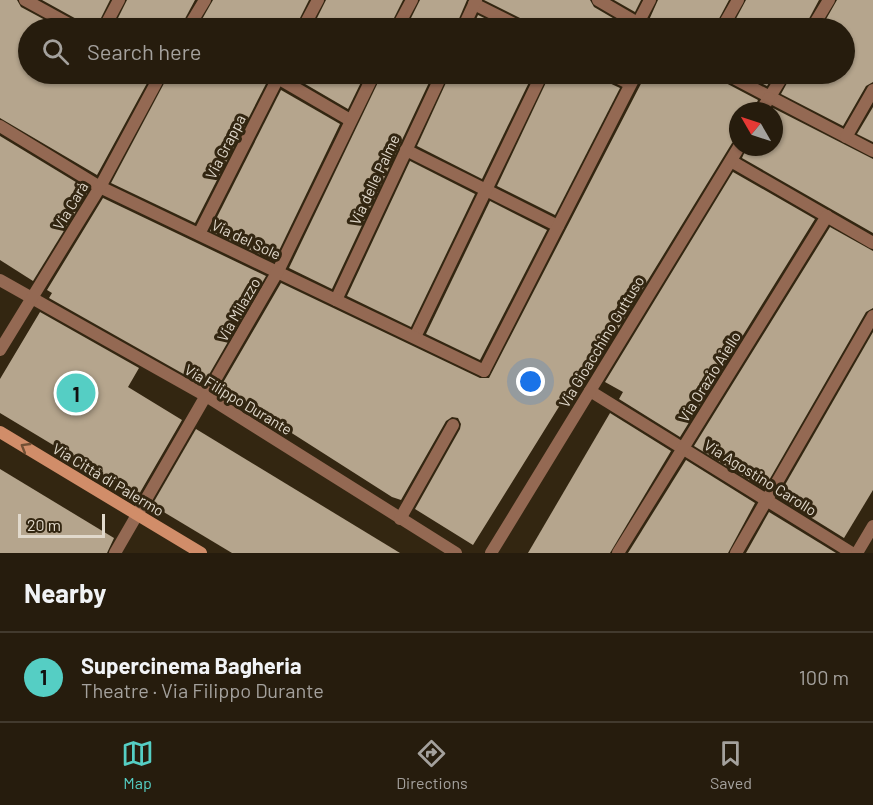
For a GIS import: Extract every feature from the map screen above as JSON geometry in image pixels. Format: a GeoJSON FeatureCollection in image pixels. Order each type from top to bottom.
{"type":"FeatureCollection","features":[{"type":"Feature","properties":{"kind":"main road","name":"Via Città di Palermo"},"geometry":{"type":"LineString","coordinates":[[0,432],[201,553]]}},
{"type":"Feature","properties":{"kind":"street"},"geometry":{"type":"LineString","coordinates":[[25,0],[58,18]]}},
{"type":"Feature","properties":{"kind":"street"},"geometry":{"type":"LineString","coordinates":[[109,18],[119,0]]}},
{"type":"Feature","properties":{"kind":"street"},"geometry":{"type":"LineString","coordinates":[[194,18],[204,0]]}},
{"type":"Feature","properties":{"kind":"street"},"geometry":{"type":"LineString","coordinates":[[308,18],[318,0]]}},
{"type":"Feature","properties":{"kind":"street"},"geometry":{"type":"LineString","coordinates":[[402,18],[412,0]]}},
{"type":"Feature","properties":{"kind":"street"},"geometry":{"type":"LineString","coordinates":[[598,0],[628,18]]}},
{"type":"Feature","properties":{"kind":"street"},"geometry":{"type":"LineString","coordinates":[[644,18],[650,0]]}},
{"type":"Feature","properties":{"kind":"street"},"geometry":{"type":"LineString","coordinates":[[728,18],[738,0]]}},
{"type":"Feature","properties":{"kind":"street"},"geometry":{"type":"LineString","coordinates":[[818,18],[829,0]]}},
{"type":"Feature","properties":{"kind":"street"},"geometry":{"type":"LineString","coordinates":[[468,18],[475,2],[504,18]]}},
{"type":"Feature","properties":{"kind":"street","name":"Via Carà"},"geometry":{"type":"LineString","coordinates":[[0,350],[100,187],[154,84]]}},
{"type":"Feature","properties":{"kind":"street","name":"Via Grappa"},"geometry":{"type":"LineString","coordinates":[[199,234],[275,84]]}},
{"type":"Feature","properties":{"kind":"street"},"geometry":{"type":"LineString","coordinates":[[292,84],[350,120]]}},
{"type":"Feature","properties":{"kind":"street","name":"Via Milazzo"},"geometry":{"type":"LineString","coordinates":[[115,553],[278,271],[369,84]]}},
{"type":"Feature","properties":{"kind":"street","name":"Via delle Palme"},"geometry":{"type":"LineString","coordinates":[[336,300],[437,84]]}},
{"type":"Feature","properties":{"kind":"street"},"geometry":{"type":"LineString","coordinates":[[415,337],[537,84]]}},
{"type":"Feature","properties":{"kind":"street"},"geometry":{"type":"LineString","coordinates":[[406,150],[558,226],[630,84]]}},
{"type":"Feature","properties":{"kind":"street"},"geometry":{"type":"LineString","coordinates":[[744,84],[873,151]]}},
{"type":"Feature","properties":{"kind":"street"},"geometry":{"type":"LineString","coordinates":[[767,102],[778,84]]}},
{"type":"Feature","properties":{"kind":"street"},"geometry":{"type":"LineString","coordinates":[[846,137],[873,90]]}},
{"type":"Feature","properties":{"kind":"street","name":"Via del Sole"},"geometry":{"type":"LineString","coordinates":[[0,126],[100,187],[484,371],[558,226]]}},
{"type":"Feature","properties":{"kind":"street","name":"Via Gioacchino Guttuso"},"geometry":{"type":"LineString","coordinates":[[491,553],[734,156]]}},
{"type":"Feature","properties":{"kind":"street"},"geometry":{"type":"LineString","coordinates":[[731,161],[873,243]]}},
{"type":"Feature","properties":{"kind":"street","name":"Via Orazio Aiello"},"geometry":{"type":"LineString","coordinates":[[618,553],[827,216]]}},
{"type":"Feature","properties":{"kind":"street","name":"Via Filippo Durante"},"geometry":{"type":"LineString","coordinates":[[0,280],[206,396],[456,553]]}},
{"type":"Feature","properties":{"kind":"street"},"geometry":{"type":"LineString","coordinates":[[736,553],[873,316]]}},
{"type":"Feature","properties":{"kind":"street","name":"Via Agostino Carollo"},"geometry":{"type":"LineString","coordinates":[[590,391],[855,553]]}},
{"type":"Feature","properties":{"kind":"street"},"geometry":{"type":"LineString","coordinates":[[400,519],[453,425]]}},
{"type":"Feature","properties":{"kind":"street"},"geometry":{"type":"LineString","coordinates":[[855,553],[873,526]]}},
{"type":"Feature","properties":{"kind":"building"},"geometry":{"type":"Polygon","coordinates":[[[0,0],[17,0],[21,7],[41,18],[18,18],[18,84],[147,84],[97,175],[0,118],[0,0]]]}},
{"type":"Feature","properties":{"kind":"building"},"geometry":{"type":"Polygon","coordinates":[[[42,0],[110,0],[101,18],[75,18],[42,0]]]}},
{"type":"Feature","properties":{"kind":"building"},"geometry":{"type":"Polygon","coordinates":[[[127,0],[195,0],[185,18],[118,18],[127,0]]]}},
{"type":"Feature","properties":{"kind":"building"},"geometry":{"type":"Polygon","coordinates":[[[213,0],[309,0],[300,18],[203,18],[213,0]]]}},
{"type":"Feature","properties":{"kind":"building"},"geometry":{"type":"Polygon","coordinates":[[[326,0],[403,0],[394,18],[317,18],[326,0]]]}},
{"type":"Feature","properties":{"kind":"building"},"geometry":{"type":"Polygon","coordinates":[[[420,0],[467,0],[459,18],[411,18],[420,0]]]}},
{"type":"Feature","properties":{"kind":"building"},"geometry":{"type":"Polygon","coordinates":[[[484,0],[590,0],[594,7],[613,18],[520,18],[484,0]]]}},
{"type":"Feature","properties":{"kind":"building"},"geometry":{"type":"Polygon","coordinates":[[[614,0],[641,0],[635,12],[614,0]]]}},
{"type":"Feature","properties":{"kind":"building"},"geometry":{"type":"Polygon","coordinates":[[[658,0],[729,0],[719,18],[650,18],[658,0]]]}},
{"type":"Feature","properties":{"kind":"building"},"geometry":{"type":"Polygon","coordinates":[[[746,0],[819,0],[809,18],[736,18],[746,0]]]}},
{"type":"Feature","properties":{"kind":"building"},"geometry":{"type":"Polygon","coordinates":[[[837,0],[873,0],[873,82],[866,86],[843,126],[781,94],[786,84],[855,84],[855,18],[827,18],[837,0]]]}},
{"type":"Feature","properties":{"kind":"building"},"geometry":{"type":"Polygon","coordinates":[[[164,84],[266,84],[195,223],[111,183],[164,84]]]}},
{"type":"Feature","properties":{"kind":"building"},"geometry":{"type":"Polygon","coordinates":[[[305,84],[360,84],[348,109],[305,84]]]}},
{"type":"Feature","properties":{"kind":"building"},"geometry":{"type":"Polygon","coordinates":[[[377,84],[428,84],[332,289],[289,268],[377,84]]]}},
{"type":"Feature","properties":{"kind":"building"},"geometry":{"type":"Polygon","coordinates":[[[445,84],[528,84],[482,179],[417,146],[445,84]]]}},
{"type":"Feature","properties":{"kind":"building"},"geometry":{"type":"Polygon","coordinates":[[[545,84],[611,84],[620,88],[555,215],[497,186],[545,84]]]}},
{"type":"Feature","properties":{"kind":"building"},"geometry":{"type":"Polygon","coordinates":[[[641,84],[728,84],[758,100],[757,102],[729,102],[729,148],[591,373],[583,368],[473,545],[415,509],[460,429],[461,424],[458,418],[452,417],[446,421],[401,500],[392,497],[276,423],[275,426],[217,393],[281,283],[480,378],[489,378],[641,84]]]}},
{"type":"Feature","properties":{"kind":"building"},"geometry":{"type":"Polygon","coordinates":[[[281,90],[340,124],[274,261],[210,231],[281,90]]]}},
{"type":"Feature","properties":{"kind":"building"},"geometry":{"type":"Polygon","coordinates":[[[873,107],[873,142],[857,134],[873,107]]]}},
{"type":"Feature","properties":{"kind":"building"},"geometry":{"type":"Polygon","coordinates":[[[783,113],[873,159],[873,233],[742,158],[743,156],[783,156],[783,113]]]}},
{"type":"Feature","properties":{"kind":"building"},"geometry":{"type":"Polygon","coordinates":[[[0,136],[89,190],[33,281],[0,260],[0,136]]]}},
{"type":"Feature","properties":{"kind":"building"},"geometry":{"type":"Polygon","coordinates":[[[410,161],[475,194],[411,327],[347,296],[410,161]]]}},
{"type":"Feature","properties":{"kind":"building"},"geometry":{"type":"Polygon","coordinates":[[[733,172],[815,219],[680,437],[619,399],[623,392],[605,382],[733,172]]]}},
{"type":"Feature","properties":{"kind":"building"},"geometry":{"type":"Polygon","coordinates":[[[103,198],[266,276],[203,385],[49,298],[52,293],[47,290],[103,198]]]}},
{"type":"Feature","properties":{"kind":"building"},"geometry":{"type":"Polygon","coordinates":[[[490,201],[547,230],[480,360],[426,334],[490,201]]]}},
{"type":"Feature","properties":{"kind":"building"},"geometry":{"type":"Polygon","coordinates":[[[830,227],[873,251],[873,308],[866,312],[764,489],[694,446],[830,227]]]}},
{"type":"Feature","properties":{"kind":"building"},"geometry":{"type":"Polygon","coordinates":[[[40,312],[139,368],[128,387],[182,420],[138,496],[0,413],[0,379],[40,312]]]}},
{"type":"Feature","properties":{"kind":"building"},"geometry":{"type":"Polygon","coordinates":[[[873,332],[873,490],[844,538],[778,497],[873,332]]]}},
{"type":"Feature","properties":{"kind":"building"},"geometry":{"type":"Polygon","coordinates":[[[610,413],[671,451],[610,553],[528,553],[610,413]]]}},
{"type":"Feature","properties":{"kind":"building"},"geometry":{"type":"Polygon","coordinates":[[[196,429],[400,553],[232,553],[152,505],[196,429]]]}},
{"type":"Feature","properties":{"kind":"building"},"geometry":{"type":"Polygon","coordinates":[[[686,460],[755,503],[728,553],[628,553],[686,460]]]}},
{"type":"Feature","properties":{"kind":"building"},"geometry":{"type":"Polygon","coordinates":[[[0,469],[114,538],[107,553],[0,553],[0,469]]]}},
{"type":"Feature","properties":{"kind":"building"},"geometry":{"type":"Polygon","coordinates":[[[769,512],[836,553],[746,553],[769,512]]]}},
{"type":"Feature","properties":{"kind":"place","name":"Supercinema Bagheria"},"geometry":{"type":"Point","coordinates":[76,393]}}]}
